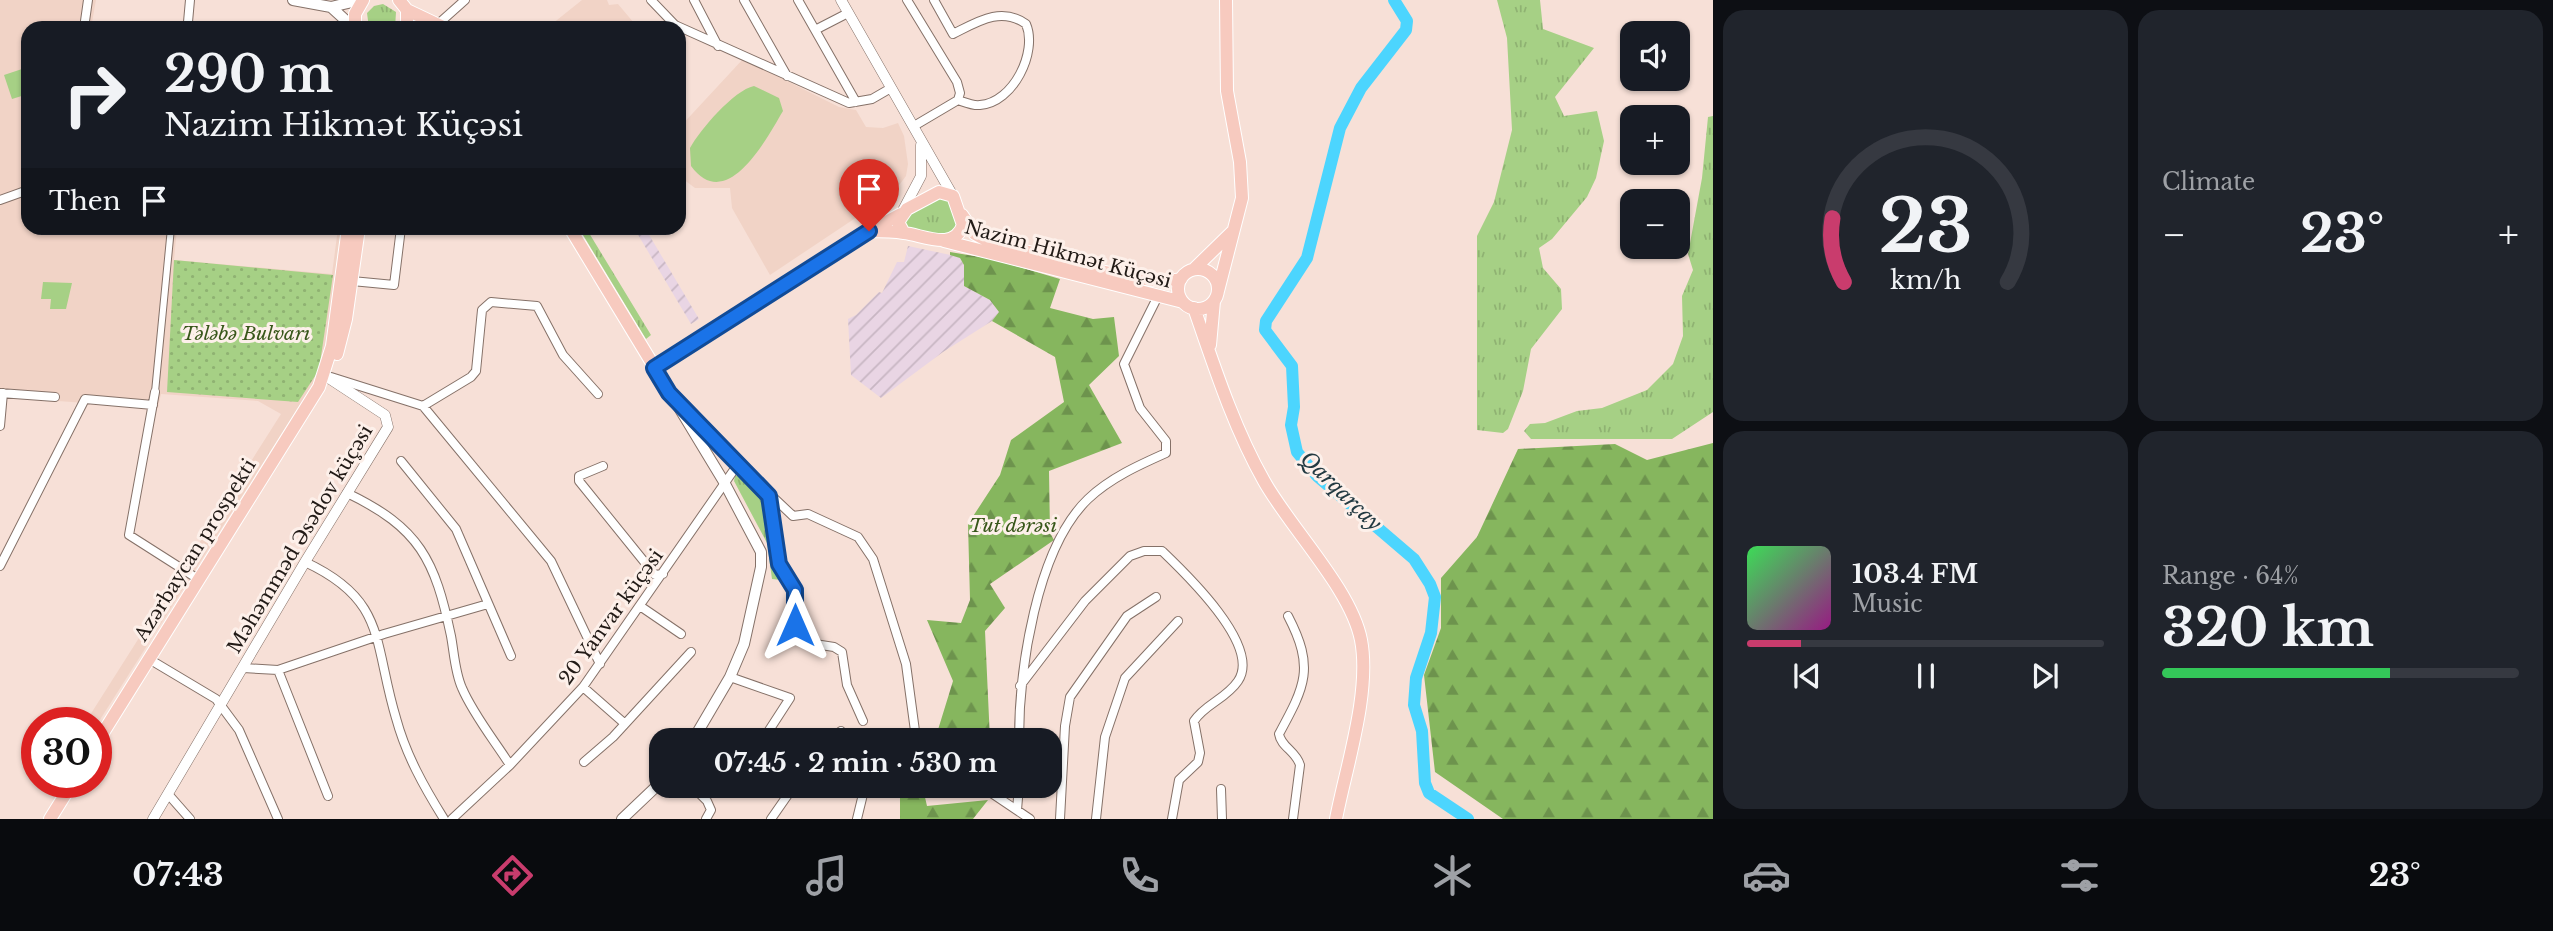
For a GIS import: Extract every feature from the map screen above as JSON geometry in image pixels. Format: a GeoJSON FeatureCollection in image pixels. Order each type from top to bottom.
{"type":"FeatureCollection","features":[{"type":"Feature","properties":{"kind":"main road"},"geometry":{"type":"LineString","coordinates":[[293,0],[331,7],[362,0]]}},
{"type":"Feature","properties":{"kind":"main road"},"geometry":{"type":"LineString","coordinates":[[354,21],[362,0]]}},
{"type":"Feature","properties":{"kind":"main road"},"geometry":{"type":"LineString","coordinates":[[1211,356],[1210,318],[1242,198],[1227,91],[1227,0]]}},
{"type":"Feature","properties":{"kind":"main road"},"geometry":{"type":"LineString","coordinates":[[403,5],[430,21]]}},
{"type":"Feature","properties":{"kind":"main road"},"geometry":{"type":"LineString","coordinates":[[331,7],[346,21]]}},
{"type":"Feature","properties":{"kind":"main road"},"geometry":{"type":"LineString","coordinates":[[656,368],[869,231],[934,194],[945,192],[953,196],[962,215],[960,234],[944,241],[904,233],[869,231]]}},
{"type":"Feature","properties":{"kind":"main road"},"geometry":{"type":"LineString","coordinates":[[901,214],[899,227],[904,233]]}},
{"type":"Feature","properties":{"kind":"main road","name":"Nazim Hikmət Küçəsi"},"geometry":{"type":"LineString","coordinates":[[962,215],[975,234],[988,241],[1135,279],[1167,282],[1181,279]]}},
{"type":"Feature","properties":{"kind":"main road"},"geometry":{"type":"LineString","coordinates":[[1234,231],[1181,279],[1178,291],[1189,305],[1262,477],[1284,515],[1343,595],[1361,640],[1362,679],[1357,718],[1336,819]]}},
{"type":"Feature","properties":{"kind":"main road","name":"Azərbaycan prospekti"},"geometry":{"type":"LineString","coordinates":[[112,718],[340,349],[352,281],[349,235]]}},
{"type":"Feature","properties":{"kind":"main road","name":"Azərbaycan prospekti"},"geometry":{"type":"LineString","coordinates":[[324,375],[351,244],[356,235]]}},
{"type":"Feature","properties":{"kind":"main road"},"geometry":{"type":"LineString","coordinates":[[574,235],[724,482],[761,552],[761,567],[744,644],[730,677],[701,728]]}},
{"type":"Feature","properties":{"kind":"main road","name":"Nazim Hikmət Küçəsi"},"geometry":{"type":"LineString","coordinates":[[944,241],[1189,305]]}},
{"type":"Feature","properties":{"kind":"main road"},"geometry":{"type":"LineString","coordinates":[[1194,269],[1212,274],[1216,296]]}},
{"type":"Feature","properties":{"kind":"main road"},"geometry":{"type":"LineString","coordinates":[[1189,305],[1205,307],[1216,296]]}},
{"type":"Feature","properties":{"kind":"main road"},"geometry":{"type":"LineString","coordinates":[[622,819],[649,793]]}},
{"type":"Feature","properties":{"kind":"main road"},"geometry":{"type":"LineString","coordinates":[[51,816],[62,798]]}},
{"type":"Feature","properties":{"kind":"street"},"geometry":{"type":"LineString","coordinates":[[85,21],[88,0]]}},
{"type":"Feature","properties":{"kind":"street"},"geometry":{"type":"LineString","coordinates":[[188,21],[190,0]]}},
{"type":"Feature","properties":{"kind":"street"},"geometry":{"type":"LineString","coordinates":[[441,21],[465,0]]}},
{"type":"Feature","properties":{"kind":"street"},"geometry":{"type":"LineString","coordinates":[[651,0],[671,21]]}},
{"type":"Feature","properties":{"kind":"street"},"geometry":{"type":"LineString","coordinates":[[694,0],[718,46]]}},
{"type":"Feature","properties":{"kind":"street"},"geometry":{"type":"LineString","coordinates":[[744,0],[788,76]]}},
{"type":"Feature","properties":{"kind":"street"},"geometry":{"type":"LineString","coordinates":[[798,0],[856,102]]}},
{"type":"Feature","properties":{"kind":"street"},"geometry":{"type":"LineString","coordinates":[[841,0],[953,196]]}},
{"type":"Feature","properties":{"kind":"street"},"geometry":{"type":"LineString","coordinates":[[907,0],[957,82],[960,93],[958,100],[914,127]]}},
{"type":"Feature","properties":{"kind":"street"},"geometry":{"type":"LineString","coordinates":[[934,0],[953,34],[998,15],[1015,16],[1026,24],[1030,33],[1029,46],[1020,73],[1009,89],[980,105],[958,100]]}},
{"type":"Feature","properties":{"kind":"street"},"geometry":{"type":"LineString","coordinates":[[815,30],[848,13]]}},
{"type":"Feature","properties":{"kind":"street"},"geometry":{"type":"LineString","coordinates":[[686,30],[849,103],[872,99],[891,88]]}},
{"type":"Feature","properties":{"kind":"street"},"geometry":{"type":"LineString","coordinates":[[901,214],[921,176],[923,164],[920,138]]}},
{"type":"Feature","properties":{"kind":"street"},"geometry":{"type":"LineString","coordinates":[[0,200],[21,192]]}},
{"type":"Feature","properties":{"kind":"street"},"geometry":{"type":"LineString","coordinates":[[170,235],[155,392],[129,536],[198,579]]}},
{"type":"Feature","properties":{"kind":"street"},"geometry":{"type":"LineString","coordinates":[[352,281],[394,285],[400,235]]}},
{"type":"Feature","properties":{"kind":"street"},"geometry":{"type":"LineString","coordinates":[[1019,728],[1020,687],[1034,610],[1069,523],[1087,500],[1106,485],[1166,453],[1168,448],[1166,441],[1135,399],[1124,364],[1157,298]]}},
{"type":"Feature","properties":{"kind":"street"},"geometry":{"type":"LineString","coordinates":[[423,406],[471,377],[476,371],[482,310],[491,302],[537,306],[563,355],[598,394]]}},
{"type":"Feature","properties":{"kind":"street"},"geometry":{"type":"LineString","coordinates":[[324,375],[423,406],[551,561],[600,664]]}},
{"type":"Feature","properties":{"kind":"street","name":"Məhəmməd Əsədov küçəsi"},"geometry":{"type":"LineString","coordinates":[[153,819],[304,562],[388,427],[388,421],[324,375]]}},
{"type":"Feature","properties":{"kind":"street"},"geometry":{"type":"LineString","coordinates":[[0,426],[1,393],[55,397]]}},
{"type":"Feature","properties":{"kind":"street"},"geometry":{"type":"LineString","coordinates":[[671,395],[769,496],[793,516],[808,514],[858,537],[873,559],[906,664],[915,728]]}},
{"type":"Feature","properties":{"kind":"street"},"geometry":{"type":"LineString","coordinates":[[0,566],[85,399],[153,405]]}},
{"type":"Feature","properties":{"kind":"street"},"geometry":{"type":"LineString","coordinates":[[401,461],[456,528],[511,656]]}},
{"type":"Feature","properties":{"kind":"street","name":"20 Yanvar küçəsi"},"geometry":{"type":"LineString","coordinates":[[452,819],[510,765],[583,687],[738,464]]}},
{"type":"Feature","properties":{"kind":"street"},"geometry":{"type":"LineString","coordinates":[[603,466],[579,476],[579,481],[655,575],[663,574]]}},
{"type":"Feature","properties":{"kind":"street"},"geometry":{"type":"LineString","coordinates":[[346,493],[366,502],[407,533],[428,557],[438,581],[461,687],[510,765]]}},
{"type":"Feature","properties":{"kind":"street"},"geometry":{"type":"LineString","coordinates":[[769,496],[779,564],[795,590],[796,633],[802,642],[834,646],[842,652],[848,685],[863,721]]}},
{"type":"Feature","properties":{"kind":"street"},"geometry":{"type":"LineString","coordinates":[[1020,687],[1085,601],[1130,556],[1144,551],[1162,551],[1219,611],[1239,650],[1241,670],[1240,679],[1228,693],[1204,709],[1194,721],[1200,753],[1198,762],[1179,779],[1172,819]]}},
{"type":"Feature","properties":{"kind":"street"},"geometry":{"type":"LineString","coordinates":[[304,562],[326,571],[352,590],[361,602],[377,636],[403,742],[444,819]]}},
{"type":"Feature","properties":{"kind":"street"},"geometry":{"type":"LineString","coordinates":[[1060,819],[1065,726],[1070,697],[1127,616],[1156,597]]}},
{"type":"Feature","properties":{"kind":"street"},"geometry":{"type":"LineString","coordinates":[[243,668],[278,670],[446,614],[488,604]]}},
{"type":"Feature","properties":{"kind":"street"},"geometry":{"type":"LineString","coordinates":[[640,606],[681,634]]}},
{"type":"Feature","properties":{"kind":"street"},"geometry":{"type":"LineString","coordinates":[[1287,616],[1300,639],[1306,663],[1294,710],[1279,734],[1280,741],[1296,754],[1300,765],[1293,819]]}},
{"type":"Feature","properties":{"kind":"street"},"geometry":{"type":"LineString","coordinates":[[1096,819],[1105,737],[1125,678],[1178,621]]}},
{"type":"Feature","properties":{"kind":"street"},"geometry":{"type":"LineString","coordinates":[[584,762],[613,737],[691,652]]}},
{"type":"Feature","properties":{"kind":"street"},"geometry":{"type":"LineString","coordinates":[[149,659],[216,699],[239,730],[278,819]]}},
{"type":"Feature","properties":{"kind":"street"},"geometry":{"type":"LineString","coordinates":[[278,670],[328,796]]}},
{"type":"Feature","properties":{"kind":"street"},"geometry":{"type":"LineString","coordinates":[[730,677],[790,698],[774,728]]}},
{"type":"Feature","properties":{"kind":"street"},"geometry":{"type":"LineString","coordinates":[[583,687],[624,723]]}},
{"type":"Feature","properties":{"kind":"street"},"geometry":{"type":"LineString","coordinates":[[1222,789],[1222,819]]}},
{"type":"Feature","properties":{"kind":"street"},"geometry":{"type":"LineString","coordinates":[[169,794],[190,819]]}},
{"type":"Feature","properties":{"kind":"street"},"geometry":{"type":"LineString","coordinates":[[704,798],[711,810],[706,819]]}},
{"type":"Feature","properties":{"kind":"street"},"geometry":{"type":"LineString","coordinates":[[771,819],[786,798]]}},
{"type":"Feature","properties":{"kind":"street"},"geometry":{"type":"LineString","coordinates":[[857,819],[862,798]]}},
{"type":"Feature","properties":{"kind":"street"},"geometry":{"type":"LineString","coordinates":[[999,798],[1030,819]]}},
{"type":"Feature","properties":{"kind":"street"},"geometry":{"type":"LineString","coordinates":[[1017,810],[1018,798]]}},
{"type":"Feature","properties":{"kind":"shaded area"},"geometry":{"type":"Polygon","coordinates":[[[0,0],[96,0],[92,21],[21,21],[21,235],[176,235],[174,260],[332,274],[337,235],[341,235],[322,370],[108,707],[95,707],[281,414],[258,401],[161,394],[158,408],[0,397],[0,0]]]}},
{"type":"Feature","properties":{"kind":"shaded area"},"geometry":{"type":"Polygon","coordinates":[[[582,0],[607,0],[609,5],[618,4],[632,21],[556,21],[582,0]]]}},
{"type":"Feature","properties":{"kind":"shaded area"},"geometry":{"type":"Polygon","coordinates":[[[743,59],[839,107],[856,110],[866,127],[883,128],[898,123],[904,136],[908,164],[906,176],[893,193],[770,275],[732,208],[730,188],[695,188],[686,181],[686,120],[743,59]]]}},
{"type":"Feature","properties":{"kind":"shaded area"},"geometry":{"type":"Polygon","coordinates":[[[638,235],[649,235],[699,319],[691,324],[638,235]]]}},
{"type":"Feature","properties":{"kind":"shaded area"},"geometry":{"type":"Polygon","coordinates":[[[908,246],[960,257],[964,265],[964,286],[990,300],[999,312],[992,321],[943,352],[881,398],[851,375],[848,319],[856,315],[879,292],[882,293],[897,262],[904,262],[908,246]]]}},
{"type":"Feature","properties":{"kind":"green space"},"geometry":{"type":"Polygon","coordinates":[[[1497,0],[1540,0],[1543,29],[1594,48],[1555,97],[1564,116],[1597,111],[1604,141],[1596,178],[1587,197],[1552,239],[1539,248],[1543,268],[1561,289],[1562,309],[1531,349],[1523,391],[1508,429],[1503,433],[1477,430],[1477,236],[1494,202],[1512,130],[1507,38],[1497,0]]]}},
{"type":"Feature","properties":{"kind":"green space"},"geometry":{"type":"Polygon","coordinates":[[[383,4],[396,12],[395,21],[368,21],[367,13],[374,6],[383,4]]]}},
{"type":"Feature","properties":{"kind":"green space"},"geometry":{"type":"Polygon","coordinates":[[[21,69],[21,96],[12,99],[4,75],[21,69]]]}},
{"type":"Feature","properties":{"kind":"green space"},"geometry":{"type":"Polygon","coordinates":[[[754,86],[779,98],[783,111],[767,138],[744,167],[732,177],[718,182],[705,179],[691,166],[690,148],[701,131],[728,103],[754,86]]]}},
{"type":"Feature","properties":{"kind":"green space"},"geometry":{"type":"Polygon","coordinates":[[[1713,116],[1713,412],[1672,439],[1531,439],[1524,431],[1530,424],[1545,423],[1577,411],[1602,408],[1647,390],[1673,364],[1683,336],[1682,296],[1693,270],[1690,259],[1690,243],[1702,178],[1708,117],[1713,116]]]}},
{"type":"Feature","properties":{"kind":"green space"},"geometry":{"type":"Polygon","coordinates":[[[932,198],[947,198],[959,221],[950,236],[906,229],[902,219],[932,198]]]}},
{"type":"Feature","properties":{"kind":"green space"},"geometry":{"type":"Polygon","coordinates":[[[583,235],[590,235],[651,335],[646,339],[583,235]]]}},
{"type":"Feature","properties":{"kind":"green space","name":"Tut dərəsi"},"geometry":{"type":"Polygon","coordinates":[[[950,252],[992,259],[1060,279],[1050,308],[1093,319],[1114,317],[1119,356],[1089,385],[1122,443],[1049,471],[1050,533],[1054,540],[990,584],[1005,608],[985,631],[989,728],[939,728],[953,681],[927,620],[961,623],[970,600],[968,524],[1000,475],[1011,440],[1064,402],[1055,357],[992,321],[999,312],[990,300],[964,286],[964,265],[960,258],[950,255],[950,252]]]}},
{"type":"Feature","properties":{"kind":"green space","name":"Tələbə Bulvarı"},"geometry":{"type":"Polygon","coordinates":[[[174,260],[333,275],[319,370],[298,402],[167,392],[174,260]]]}},
{"type":"Feature","properties":{"kind":"green space"},"geometry":{"type":"Polygon","coordinates":[[[43,282],[72,283],[66,309],[50,309],[51,299],[41,299],[43,282]]]}},
{"type":"Feature","properties":{"kind":"green space"},"geometry":{"type":"Polygon","coordinates":[[[1713,443],[1713,819],[1503,819],[1435,772],[1424,675],[1441,628],[1441,578],[1477,537],[1518,449],[1615,444],[1647,460],[1713,443]]]}},
{"type":"Feature","properties":{"kind":"green space"},"geometry":{"type":"Polygon","coordinates":[[[742,474],[766,499],[773,561],[781,580],[772,579],[767,543],[734,481],[735,476],[742,474]]]}},
{"type":"Feature","properties":{"kind":"green space"},"geometry":{"type":"Polygon","coordinates":[[[900,798],[925,798],[927,806],[988,800],[973,819],[900,819],[900,798]]]}},
{"type":"Feature","properties":{"kind":"waterway","name":"Qarqarçay"},"geometry":{"type":"LineString","coordinates":[[1394,0],[1407,21],[1406,30],[1361,88],[1340,128],[1307,258],[1266,321],[1265,330],[1292,366],[1294,407],[1291,425],[1297,452],[1317,476],[1414,559],[1430,584],[1435,597],[1431,633],[1416,678],[1414,705],[1422,731],[1425,783],[1429,793],[1468,819]]}},
{"type":"Feature","properties":{"kind":"route"},"geometry":{"type":"LineString","coordinates":[[795,625],[795,590],[779,564],[769,496],[669,393],[654,368],[869,231]]}}]}
